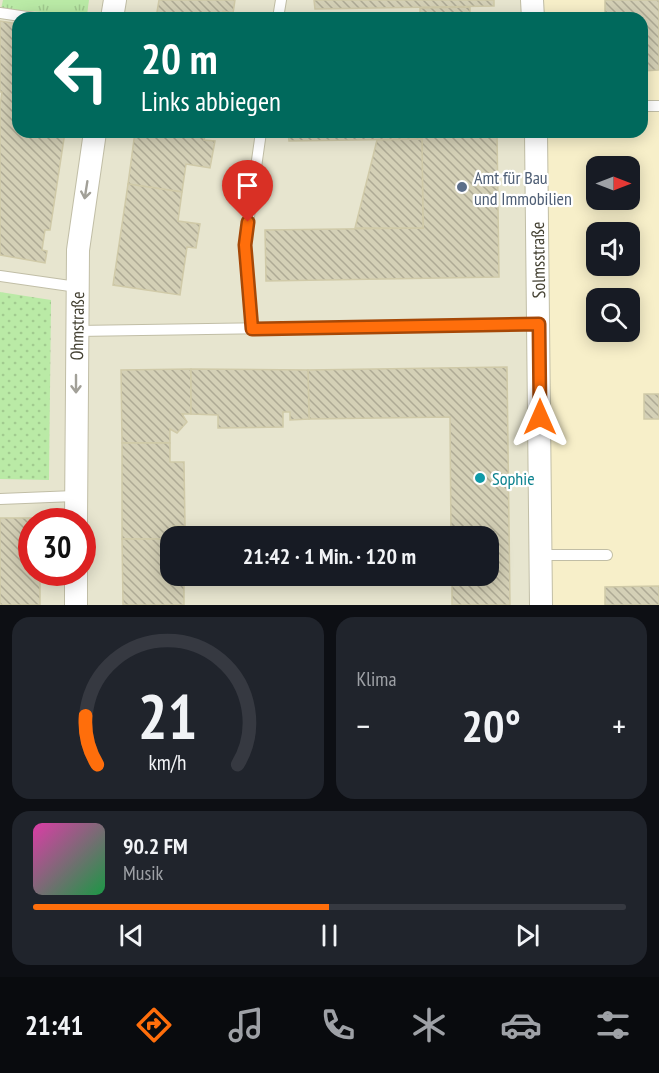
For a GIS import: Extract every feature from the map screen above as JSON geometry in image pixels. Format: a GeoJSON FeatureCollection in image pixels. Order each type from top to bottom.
{"type":"FeatureCollection","features":[{"type":"Feature","properties":{"kind":"street","name":"Ohmstraße"},"geometry":{"type":"LineString","coordinates":[[75,508],[77,287],[81,220],[94,138]]}},
{"type":"Feature","properties":{"kind":"street","name":"Solmsstraße"},"geometry":{"type":"LineString","coordinates":[[536,138],[541,605]]}},
{"type":"Feature","properties":{"kind":"street"},"geometry":{"type":"LineString","coordinates":[[76,586],[76,605]]}},
{"type":"Feature","properties":{"kind":"lane"},"geometry":{"type":"LineString","coordinates":[[252,329],[245,245],[260,138]]}},
{"type":"Feature","properties":{"kind":"lane"},"geometry":{"type":"LineString","coordinates":[[0,276],[77,287]]}},
{"type":"Feature","properties":{"kind":"lane"},"geometry":{"type":"LineString","coordinates":[[77,331],[539,324]]}},
{"type":"Feature","properties":{"kind":"lane"},"geometry":{"type":"LineString","coordinates":[[0,499],[75,496]]}},
{"type":"Feature","properties":{"kind":"lane"},"geometry":{"type":"LineString","coordinates":[[540,555],[607,555]]}},
{"type":"Feature","properties":{"kind":"shaded area"},"geometry":{"type":"Polygon","coordinates":[[[0,0],[532,0],[533,12],[12,12],[12,138],[536,138],[541,605],[0,605],[0,0]]]}},
{"type":"Feature","properties":{"kind":"shaded area"},"geometry":{"type":"Polygon","coordinates":[[[532,0],[659,0],[659,605],[541,605],[536,138],[648,138],[648,12],[533,12],[532,0]]]}},
{"type":"Feature","properties":{"kind":"green space"},"geometry":{"type":"Polygon","coordinates":[[[3,0],[89,0],[87,12],[1,9],[3,0]]]}},
{"type":"Feature","properties":{"kind":"green space"},"geometry":{"type":"Polygon","coordinates":[[[0,292],[51,300],[49,480],[0,479],[0,292]]]}},
{"type":"Feature","properties":{"kind":"building"},"geometry":{"type":"Polygon","coordinates":[[[159,0],[235,0],[233,12],[157,12],[159,0]]]}},
{"type":"Feature","properties":{"kind":"building"},"geometry":{"type":"Polygon","coordinates":[[[314,0],[494,0],[494,6],[315,9],[314,0]]]}},
{"type":"Feature","properties":{"kind":"building"},"geometry":{"type":"Polygon","coordinates":[[[605,0],[659,0],[659,70],[648,71],[648,12],[605,12],[605,0]]]}},
{"type":"Feature","properties":{"kind":"building"},"geometry":{"type":"Polygon","coordinates":[[[470,7],[470,12],[420,12],[420,8],[470,7]]]}},
{"type":"Feature","properties":{"kind":"building"},"geometry":{"type":"Polygon","coordinates":[[[0,21],[12,23],[12,138],[64,138],[50,230],[45,230],[42,250],[47,251],[45,263],[0,255],[0,105],[2,92],[0,92],[0,21]]]}},
{"type":"Feature","properties":{"kind":"building"},"geometry":{"type":"Polygon","coordinates":[[[134,138],[204,138],[204,140],[215,141],[210,168],[186,164],[182,192],[128,184],[134,138]]]}},
{"type":"Feature","properties":{"kind":"building"},"geometry":{"type":"Polygon","coordinates":[[[289,138],[497,138],[499,277],[266,281],[265,230],[423,228],[422,139],[289,141],[289,138]]]}},
{"type":"Feature","properties":{"kind":"building"},"geometry":{"type":"Polygon","coordinates":[[[422,139],[423,228],[355,228],[377,140],[422,139]]]}},
{"type":"Feature","properties":{"kind":"building"},"geometry":{"type":"Polygon","coordinates":[[[128,184],[182,192],[178,221],[200,224],[196,248],[187,247],[180,295],[113,285],[128,184]]]}},
{"type":"Feature","properties":{"kind":"building","name":"Sophie"},"geometry":{"type":"Polygon","coordinates":[[[507,367],[510,605],[452,605],[452,586],[499,586],[499,526],[451,526],[450,417],[309,419],[308,370],[507,367]]]}},
{"type":"Feature","properties":{"kind":"building"},"geometry":{"type":"Polygon","coordinates":[[[191,369],[191,414],[182,414],[187,422],[177,433],[170,429],[170,443],[122,443],[121,370],[191,369]]]}},
{"type":"Feature","properties":{"kind":"building"},"geometry":{"type":"Polygon","coordinates":[[[191,369],[308,370],[309,419],[290,420],[290,412],[283,412],[283,427],[218,428],[218,415],[191,414],[191,369]]]}},
{"type":"Feature","properties":{"kind":"building"},"geometry":{"type":"Polygon","coordinates":[[[644,394],[659,394],[659,419],[644,419],[644,394]]]}},
{"type":"Feature","properties":{"kind":"building"},"geometry":{"type":"Polygon","coordinates":[[[122,443],[170,443],[170,462],[184,462],[185,526],[160,526],[160,539],[122,539],[122,443]]]}},
{"type":"Feature","properties":{"kind":"building"},"geometry":{"type":"Polygon","coordinates":[[[0,518],[18,518],[18,586],[40,586],[40,605],[0,605],[0,518]]]}},
{"type":"Feature","properties":{"kind":"building"},"geometry":{"type":"Polygon","coordinates":[[[122,539],[160,539],[160,586],[184,586],[184,605],[123,605],[122,539]]]}},
{"type":"Feature","properties":{"kind":"building"},"geometry":{"type":"Polygon","coordinates":[[[659,586],[659,605],[605,605],[605,587],[659,586]]]}},
{"type":"Feature","properties":{"kind":"place","name":"Amt für Bau und Immobilien"},"geometry":{"type":"Point","coordinates":[462,187]}},
{"type":"Feature","properties":{"kind":"place","name":"Sophie"},"geometry":{"type":"Point","coordinates":[480,478]}},
{"type":"Feature","properties":{"kind":"route"},"geometry":{"type":"LineString","coordinates":[[248,222],[245,245],[252,329],[539,324],[540,417]]}}]}
